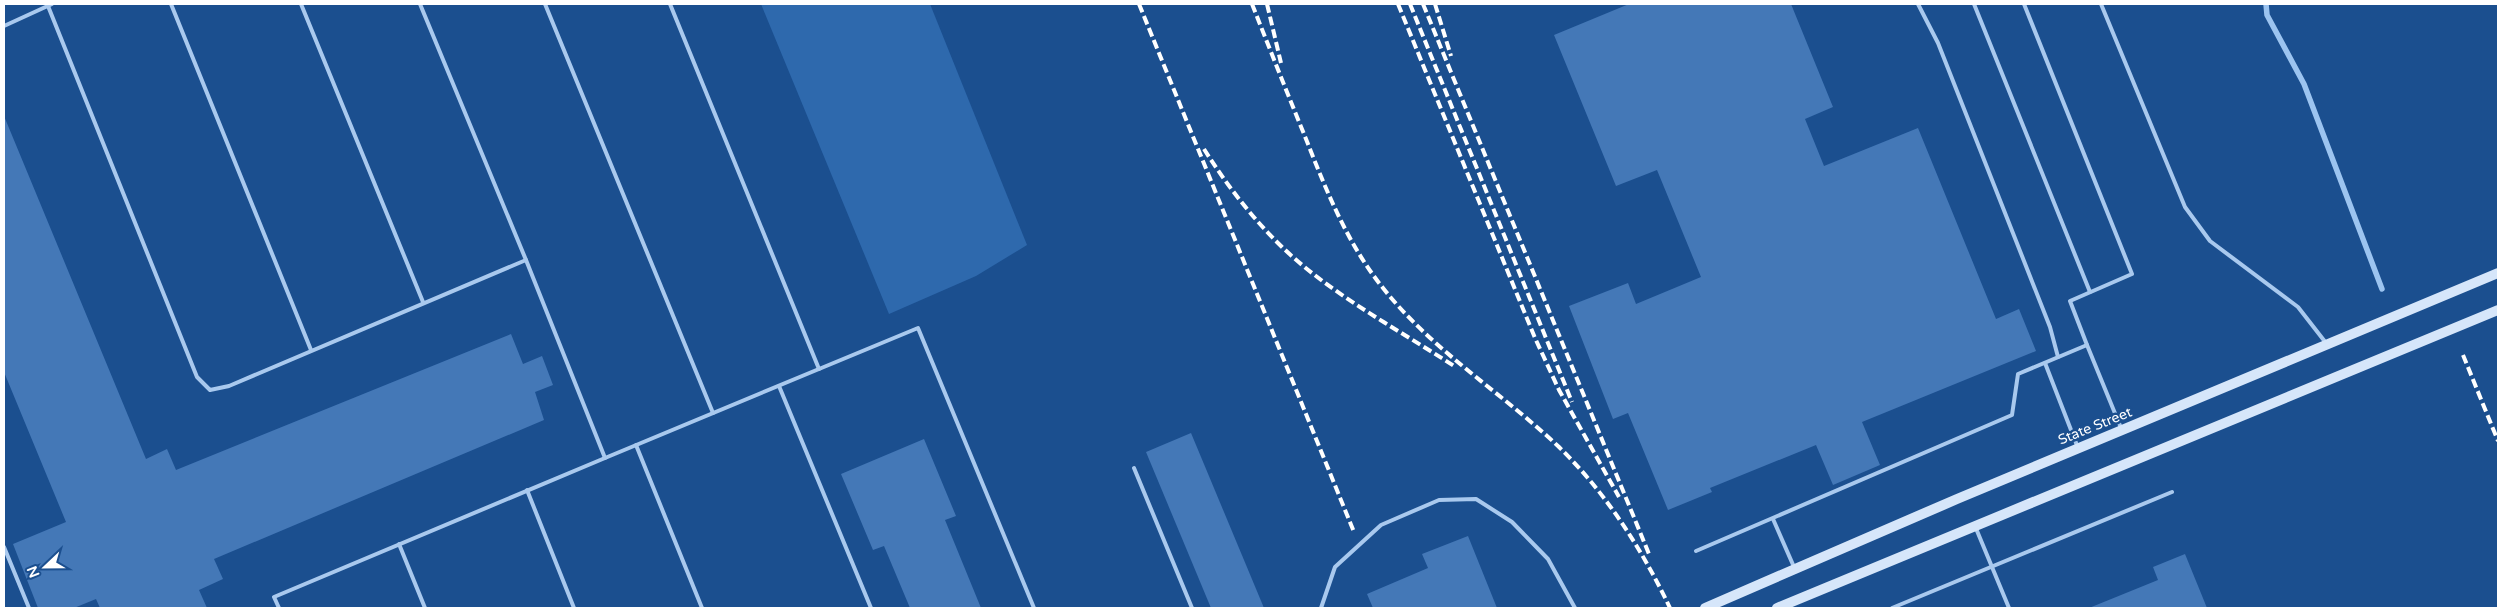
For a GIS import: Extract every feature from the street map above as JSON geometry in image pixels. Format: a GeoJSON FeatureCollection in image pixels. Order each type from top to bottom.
{"type":"FeatureCollection","features":[{"type":"Feature","properties":{"kind":"street","name":"State Street"},"geometry":{"type":"LineString","coordinates":[[1705,608],[2078,448],[2498,273]]}},
{"type":"Feature","properties":{"kind":"street"},"geometry":{"type":"LineString","coordinates":[[1777,608],[2498,310]]}},
{"type":"Feature","properties":{"kind":"lane"},"geometry":{"type":"LineString","coordinates":[[171,4],[311,350]]}},
{"type":"Feature","properties":{"kind":"lane"},"geometry":{"type":"LineString","coordinates":[[301,4],[423,302]]}},
{"type":"Feature","properties":{"kind":"lane"},"geometry":{"type":"LineString","coordinates":[[420,4],[526,260],[605,458]]}},
{"type":"Feature","properties":{"kind":"lane"},"geometry":{"type":"LineString","coordinates":[[545,4],[713,413]]}},
{"type":"Feature","properties":{"kind":"lane"},"geometry":{"type":"LineString","coordinates":[[670,4],[819,369]]}},
{"type":"Feature","properties":{"kind":"lane"},"geometry":{"type":"LineString","coordinates":[[1918,4],[1938,43],[2050,327],[2058,357]]}},
{"type":"Feature","properties":{"kind":"lane"},"geometry":{"type":"LineString","coordinates":[[1974,4],[2090,292]]}},
{"type":"Feature","properties":{"kind":"lane"},"geometry":{"type":"LineString","coordinates":[[2024,4],[2132,274],[2070,301],[2121,430]]}},
{"type":"Feature","properties":{"kind":"lane"},"geometry":{"type":"LineString","coordinates":[[2101,4],[2185,207],[2210,241],[2298,307],[2327,344]]}},
{"type":"Feature","properties":{"kind":"lane"},"geometry":{"type":"LineString","coordinates":[[4,26],[50,5],[197,376],[210,390],[229,386],[423,302],[526,260]]}},
{"type":"Feature","properties":{"kind":"lane"},"geometry":{"type":"LineString","coordinates":[[279,608],[274,596],[918,328],[1034,608]]}},
{"type":"Feature","properties":{"kind":"lane"},"geometry":{"type":"LineString","coordinates":[[1696,551],[2012,415],[2018,374],[2087,345]]}},
{"type":"Feature","properties":{"kind":"lane"},"geometry":{"type":"LineString","coordinates":[[2045,363],[2078,448]]}},
{"type":"Feature","properties":{"kind":"lane"},"geometry":{"type":"LineString","coordinates":[[780,386],[871,608]]}},
{"type":"Feature","properties":{"kind":"lane"},"geometry":{"type":"LineString","coordinates":[[636,445],[702,608]]}},
{"type":"Feature","properties":{"kind":"lane"},"geometry":{"type":"LineString","coordinates":[[1134,468],[1192,608]]}},
{"type":"Feature","properties":{"kind":"lane"},"geometry":{"type":"LineString","coordinates":[[527,490],[574,608]]}},
{"type":"Feature","properties":{"kind":"lane"},"geometry":{"type":"LineString","coordinates":[[1892,608],[2172,492]]}},
{"type":"Feature","properties":{"kind":"lane"},"geometry":{"type":"LineString","coordinates":[[1321,608],[1335,567],[1381,525],[1438,500],[1476,499],[1512,522],[1548,559],[1575,608]]}},
{"type":"Feature","properties":{"kind":"lane"},"geometry":{"type":"LineString","coordinates":[[1773,519],[1795,569]]}},
{"type":"Feature","properties":{"kind":"lane"},"geometry":{"type":"LineString","coordinates":[[1976,526],[2009,608]]}},
{"type":"Feature","properties":{"kind":"lane"},"geometry":{"type":"LineString","coordinates":[[399,544],[425,608]]}},
{"type":"Feature","properties":{"kind":"lane"},"geometry":{"type":"LineString","coordinates":[[4,547],[29,608]]}},
{"type":"Feature","properties":{"kind":"shaded area"},"geometry":{"type":"Polygon","coordinates":[[[761,4],[930,4],[1027,245],[976,276],[889,314],[761,4]]]}},
{"type":"Feature","properties":{"kind":"building"},"geometry":{"type":"Polygon","coordinates":[[[1629,4],[1791,4],[1833,107],[1805,119],[1824,166],[1918,128],[1996,319],[2019,309],[2036,351],[1862,422],[1880,465],[1833,485],[1816,445],[1710,488],[1712,492],[1668,510],[1628,413],[1613,419],[1569,306],[1628,283],[1636,304],[1701,277],[1657,170],[1616,186],[1554,35],[1629,4]]]}},
{"type":"Feature","properties":{"kind":"building"},"geometry":{"type":"Polygon","coordinates":[[[4,116],[146,459],[167,449],[176,470],[511,334],[523,364],[542,356],[553,385],[535,392],[544,420],[214,559],[223,579],[199,590],[207,608],[100,608],[96,599],[74,608],[38,608],[13,544],[66,522],[4,372],[4,116]]]}},
{"type":"Feature","properties":{"kind":"building"},"geometry":{"type":"Polygon","coordinates":[[[1191,433],[1264,608],[1211,608],[1146,452],[1191,433]]]}},
{"type":"Feature","properties":{"kind":"building"},"geometry":{"type":"Polygon","coordinates":[[[924,439],[956,516],[945,520],[981,608],[910,608],[884,546],[873,550],[841,474],[924,439]]]}},
{"type":"Feature","properties":{"kind":"building"},"geometry":{"type":"Polygon","coordinates":[[[1468,536],[1497,608],[1373,608],[1367,594],[1428,568],[1422,554],[1468,536]]]}},
{"type":"Feature","properties":{"kind":"building"},"geometry":{"type":"Polygon","coordinates":[[[2185,554],[2207,608],[2089,608],[2158,580],[2153,567],[2185,554]]]}},
{"type":"Feature","properties":{"kind":"waterway"},"geometry":{"type":"LineString","coordinates":[[2266,4],[2267,15],[2304,84],[2382,289]]}},
{"type":"Feature","properties":{"kind":"railway"},"geometry":{"type":"LineString","coordinates":[[1139,4],[1354,532]]}},
{"type":"Feature","properties":{"kind":"railway"},"geometry":{"type":"LineString","coordinates":[[1252,4],[1328,194],[1347,233],[1370,270],[1402,310],[1423,331],[1537,427],[1559,447],[1592,483],[1635,543],[1670,608]]}},
{"type":"Feature","properties":{"kind":"railway"},"geometry":{"type":"LineString","coordinates":[[1267,4],[1281,63]]}},
{"type":"Feature","properties":{"kind":"railway"},"geometry":{"type":"LineString","coordinates":[[1398,4],[1535,338],[1559,390],[1619,497]]}},
{"type":"Feature","properties":{"kind":"railway"},"geometry":{"type":"LineString","coordinates":[[1410,4],[1572,402]]}},
{"type":"Feature","properties":{"kind":"railway"},"geometry":{"type":"LineString","coordinates":[[1423,4],[1649,554]]}},
{"type":"Feature","properties":{"kind":"railway"},"geometry":{"type":"LineString","coordinates":[[1435,4],[1451,56]]}},
{"type":"Feature","properties":{"kind":"railway"},"geometry":{"type":"LineString","coordinates":[[1204,149],[1230,188],[1250,212],[1271,236],[1301,264],[1343,296],[1454,366]]}},
{"type":"Feature","properties":{"kind":"railway"},"geometry":{"type":"LineString","coordinates":[[2463,355],[2498,441]]}}]}
